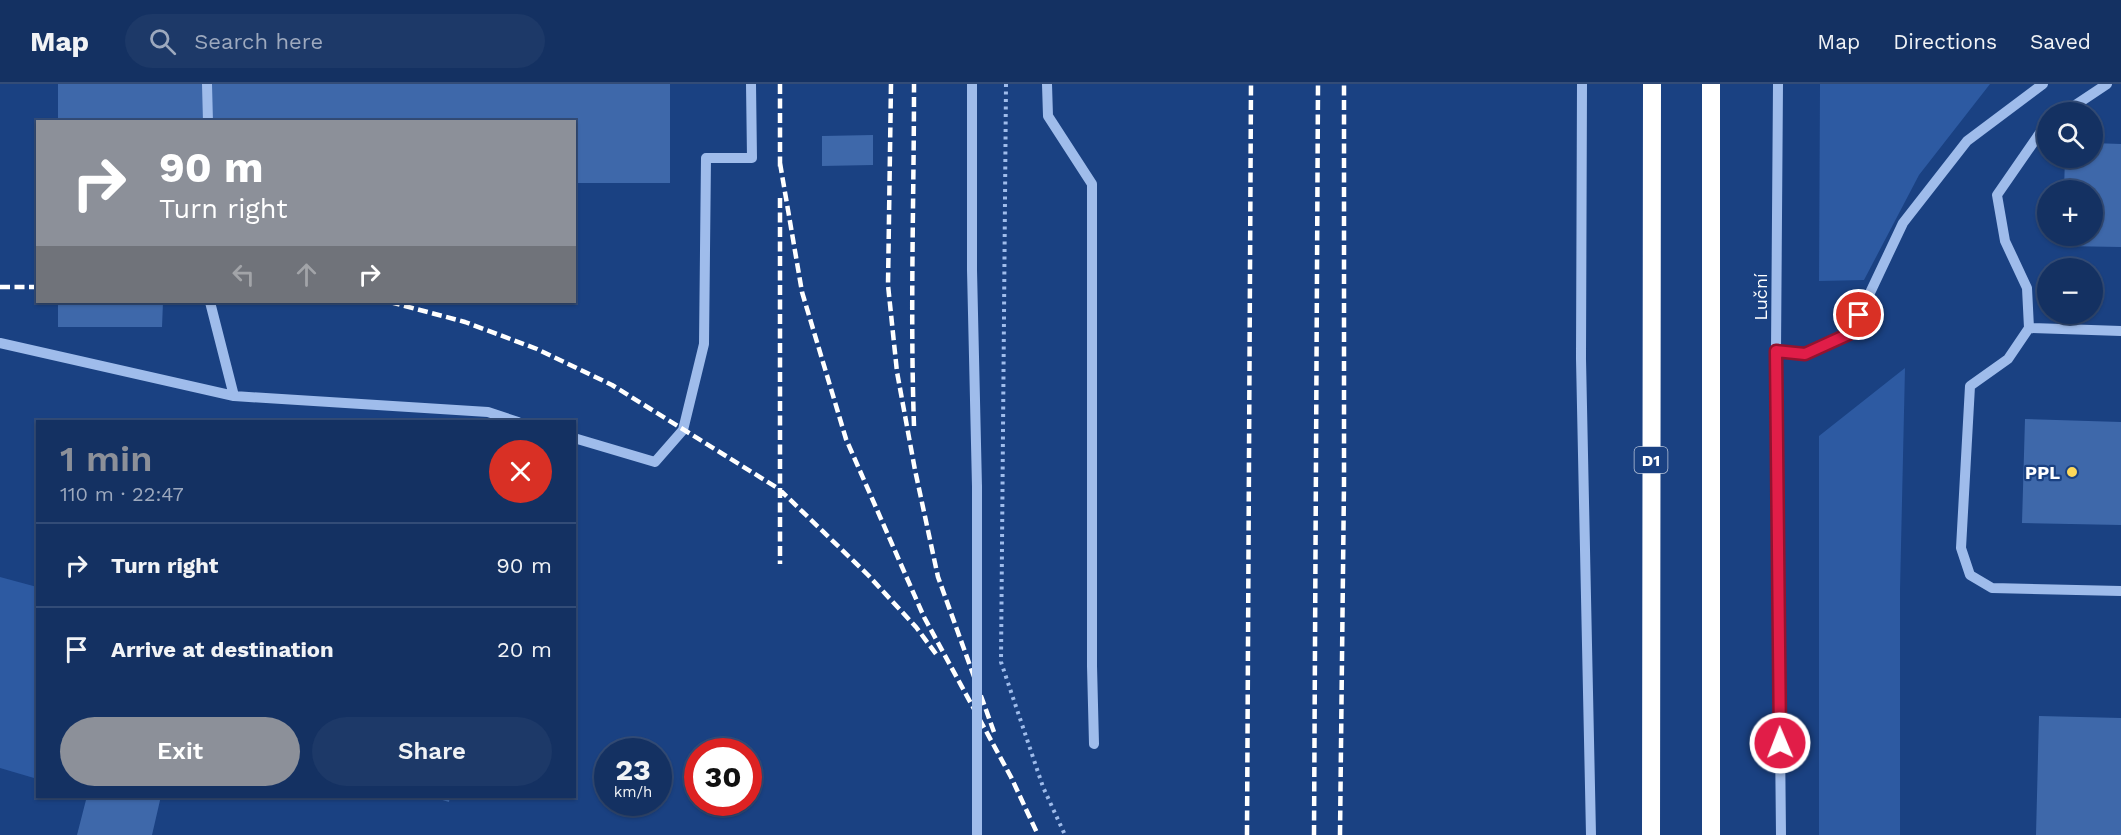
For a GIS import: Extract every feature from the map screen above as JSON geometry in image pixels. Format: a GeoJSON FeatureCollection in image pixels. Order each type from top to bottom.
{"type":"FeatureCollection","features":[{"type":"Feature","properties":{"kind":"highway","name":"D1"},"geometry":{"type":"LineString","coordinates":[[1651,835],[1652,84]]}},
{"type":"Feature","properties":{"kind":"highway"},"geometry":{"type":"LineString","coordinates":[[1711,84],[1711,835]]}},
{"type":"Feature","properties":{"kind":"street"},"geometry":{"type":"LineString","coordinates":[[207,84],[208,120]]}},
{"type":"Feature","properties":{"kind":"street"},"geometry":{"type":"LineString","coordinates":[[576,439],[655,462],[682,430],[704,344],[706,158],[752,158],[751,84]]}},
{"type":"Feature","properties":{"kind":"street"},"geometry":{"type":"LineString","coordinates":[[972,84],[972,270],[977,487],[977,835]]}},
{"type":"Feature","properties":{"kind":"street"},"geometry":{"type":"LineString","coordinates":[[1047,84],[1048,116],[1092,184],[1094,744]]}},
{"type":"Feature","properties":{"kind":"street"},"geometry":{"type":"LineString","coordinates":[[1582,84],[1581,359],[1591,835]]}},
{"type":"Feature","properties":{"kind":"street","name":"Luční"},"geometry":{"type":"LineString","coordinates":[[1778,84],[1776,351],[1781,835]]}},
{"type":"Feature","properties":{"kind":"street"},"geometry":{"type":"LineString","coordinates":[[1776,351],[1805,354],[1851,333],[1903,223],[1967,141],[2043,84]]}},
{"type":"Feature","properties":{"kind":"street"},"geometry":{"type":"LineString","coordinates":[[2080,102],[2107,84]]}},
{"type":"Feature","properties":{"kind":"street"},"geometry":{"type":"LineString","coordinates":[[2037,137],[1997,195],[2005,241],[2027,288],[2029,328],[2008,359],[1970,386],[1961,548],[1970,575],[1992,588],[2121,591]]}},
{"type":"Feature","properties":{"kind":"street"},"geometry":{"type":"LineString","coordinates":[[210,303],[234,396]]}},
{"type":"Feature","properties":{"kind":"street"},"geometry":{"type":"LineString","coordinates":[[2029,328],[2121,331]]}},
{"type":"Feature","properties":{"kind":"street"},"geometry":{"type":"LineString","coordinates":[[0,343],[234,396],[488,412],[512,420]]}},
{"type":"Feature","properties":{"kind":"path"},"geometry":{"type":"LineString","coordinates":[[1006,84],[1001,663],[1042,787],[1065,835]]}},
{"type":"Feature","properties":{"kind":"shaded area"},"geometry":{"type":"Polygon","coordinates":[[[1820,84],[1990,84],[1919,175],[1864,280],[1819,281],[1820,84]]]}},
{"type":"Feature","properties":{"kind":"shaded area"},"geometry":{"type":"Polygon","coordinates":[[[1905,368],[1900,590],[1900,835],[1819,835],[1819,436],[1905,368]]]}},
{"type":"Feature","properties":{"kind":"shaded area"},"geometry":{"type":"Polygon","coordinates":[[[0,577],[36,587],[36,771],[34,778],[0,768],[0,577]]]}},
{"type":"Feature","properties":{"kind":"building"},"geometry":{"type":"Polygon","coordinates":[[[58,84],[670,84],[670,183],[576,183],[576,120],[58,120],[58,84]]]}},
{"type":"Feature","properties":{"kind":"building"},"geometry":{"type":"Polygon","coordinates":[[[873,135],[873,165],[822,166],[822,136],[873,135]]]}},
{"type":"Feature","properties":{"kind":"building"},"geometry":{"type":"Polygon","coordinates":[[[2103,143],[2121,144],[2121,247],[2063,246],[2103,246],[2103,180],[2064,180],[2065,168],[2103,168],[2103,143]]]}},
{"type":"Feature","properties":{"kind":"building"},"geometry":{"type":"Polygon","coordinates":[[[58,303],[163,303],[162,327],[58,327],[58,303]]]}},
{"type":"Feature","properties":{"kind":"building","name":"PPL"},"geometry":{"type":"Polygon","coordinates":[[[2025,419],[2121,422],[2121,525],[2022,523],[2025,419]]]}},
{"type":"Feature","properties":{"kind":"building"},"geometry":{"type":"Polygon","coordinates":[[[2039,716],[2121,718],[2121,835],[2036,835],[2039,716]]]}},
{"type":"Feature","properties":{"kind":"building"},"geometry":{"type":"Polygon","coordinates":[[[86,798],[161,798],[152,835],[77,835],[86,798]]]}},
{"type":"Feature","properties":{"kind":"building"},"geometry":{"type":"Polygon","coordinates":[[[436,798],[450,798],[449,802],[436,798]]]}},
{"type":"Feature","properties":{"kind":"railway"},"geometry":{"type":"LineString","coordinates":[[780,84],[780,171]]}},
{"type":"Feature","properties":{"kind":"railway"},"geometry":{"type":"LineString","coordinates":[[891,84],[888,285],[897,372],[938,577],[994,732]]}},
{"type":"Feature","properties":{"kind":"railway"},"geometry":{"type":"LineString","coordinates":[[914,84],[912,298],[914,426]]}},
{"type":"Feature","properties":{"kind":"railway"},"geometry":{"type":"LineString","coordinates":[[1247,835],[1251,84]]}},
{"type":"Feature","properties":{"kind":"railway"},"geometry":{"type":"LineString","coordinates":[[1314,835],[1318,84]]}},
{"type":"Feature","properties":{"kind":"railway"},"geometry":{"type":"LineString","coordinates":[[1340,835],[1344,483],[1344,84]]}},
{"type":"Feature","properties":{"kind":"railway"},"geometry":{"type":"LineString","coordinates":[[780,163],[802,292],[846,439],[924,617],[1011,777],[1038,835]]}},
{"type":"Feature","properties":{"kind":"railway"},"geometry":{"type":"LineString","coordinates":[[780,198],[780,564]]}},
{"type":"Feature","properties":{"kind":"railway"},"geometry":{"type":"LineString","coordinates":[[0,287],[36,287]]}},
{"type":"Feature","properties":{"kind":"railway"},"geometry":{"type":"LineString","coordinates":[[394,303],[465,322],[537,349],[612,385],[779,489],[868,575],[916,627],[936,654]]}},
{"type":"Feature","properties":{"kind":"place","name":"PPL"},"geometry":{"type":"Point","coordinates":[2072,472]}},
{"type":"Feature","properties":{"kind":"route"},"geometry":{"type":"LineString","coordinates":[[1780,743],[1776,351],[1805,354],[1851,333],[1859,315]]}}]}
